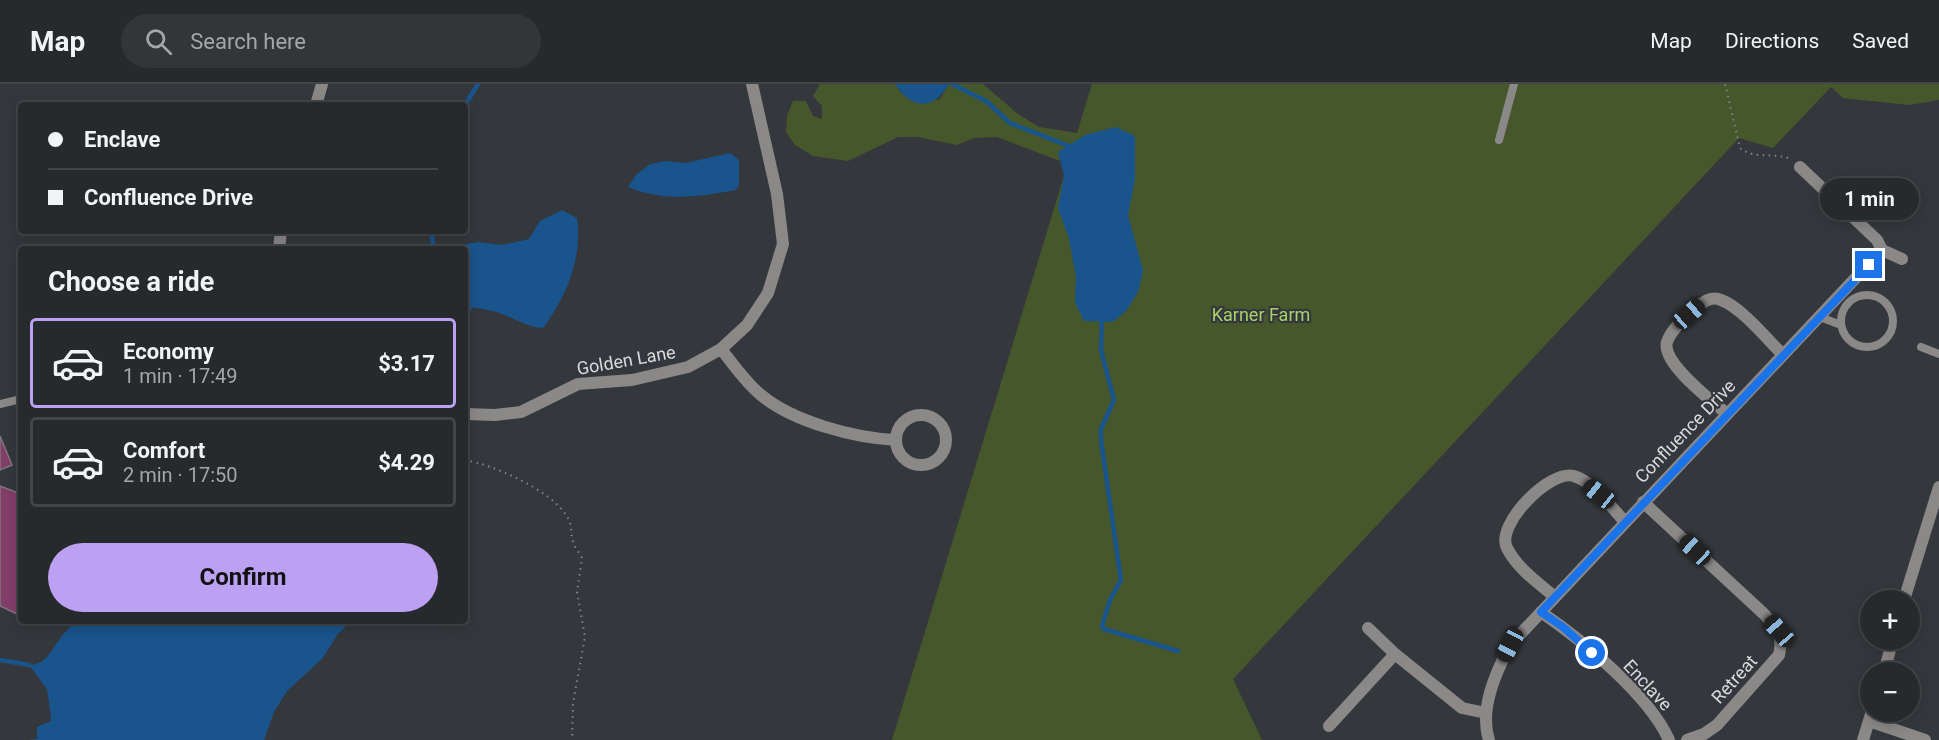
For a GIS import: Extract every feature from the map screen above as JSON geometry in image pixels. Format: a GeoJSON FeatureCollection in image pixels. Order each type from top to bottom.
{"type":"FeatureCollection","features":[{"type":"Feature","properties":{"kind":"street"},"geometry":{"type":"LineString","coordinates":[[317,102],[322,84]]}},
{"type":"Feature","properties":{"kind":"street","name":"Golden Lane"},"geometry":{"type":"LineString","coordinates":[[468,414],[495,415],[521,411],[578,384],[664,375],[688,367],[721,349],[747,325],[759,310],[779,263],[783,244],[777,194],[752,84]]}},
{"type":"Feature","properties":{"kind":"street"},"geometry":{"type":"LineString","coordinates":[[1800,167],[1877,240],[1882,250],[1902,259]]}},
{"type":"Feature","properties":{"kind":"street","name":"Confluence Drive"},"geometry":{"type":"LineString","coordinates":[[1489,740],[1486,713],[1496,672],[1510,645],[1882,250]]}},
{"type":"Feature","properties":{"kind":"street"},"geometry":{"type":"LineString","coordinates":[[1727,414],[1688,379],[1667,354],[1667,343],[1677,326],[1700,304],[1711,298],[1721,300],[1747,320],[1783,355]]}},
{"type":"Feature","properties":{"kind":"street"},"geometry":{"type":"LineString","coordinates":[[721,349],[751,386],[785,410],[872,439],[896,441]]}},
{"type":"Feature","properties":{"kind":"street"},"geometry":{"type":"LineString","coordinates":[[915,416],[932,418],[939,423],[945,435],[942,452],[934,461],[918,465],[904,458],[896,441],[902,424],[915,416]]}},
{"type":"Feature","properties":{"kind":"street"},"geometry":{"type":"LineString","coordinates":[[1555,597],[1526,573],[1506,547],[1504,539],[1512,519],[1532,497],[1556,477],[1575,476],[1599,494],[1626,522]]}},
{"type":"Feature","properties":{"kind":"street"},"geometry":{"type":"LineString","coordinates":[[1907,590],[1939,487]]}},
{"type":"Feature","properties":{"kind":"street","name":"Retreat"},"geometry":{"type":"LineString","coordinates":[[1643,502],[1764,614],[1779,631],[1779,655],[1717,725],[1704,734],[1687,740]]}},
{"type":"Feature","properties":{"kind":"street","name":"Enclave"},"geometry":{"type":"LineString","coordinates":[[1541,612],[1563,627],[1635,692],[1663,727],[1669,740]]}},
{"type":"Feature","properties":{"kind":"street"},"geometry":{"type":"LineString","coordinates":[[1368,628],[1395,654],[1462,708],[1486,713]]}},
{"type":"Feature","properties":{"kind":"street"},"geometry":{"type":"LineString","coordinates":[[1329,726],[1395,654]]}},
{"type":"Feature","properties":{"kind":"street"},"geometry":{"type":"LineString","coordinates":[[1863,740],[1869,722]]}},
{"type":"Feature","properties":{"kind":"street"},"geometry":{"type":"LineString","coordinates":[[1884,722],[1925,740]]}},
{"type":"Feature","properties":{"kind":"lane"},"geometry":{"type":"LineString","coordinates":[[1499,140],[1514,84]]}},
{"type":"Feature","properties":{"kind":"lane"},"geometry":{"type":"LineString","coordinates":[[1856,280],[1864,294]]}},
{"type":"Feature","properties":{"kind":"lane"},"geometry":{"type":"LineString","coordinates":[[1864,294],[1874,295],[1888,305],[1893,317],[1889,334],[1879,344],[1870,347],[1859,345],[1846,335],[1842,325],[1842,312],[1849,302],[1864,294]]}},
{"type":"Feature","properties":{"kind":"lane"},"geometry":{"type":"LineString","coordinates":[[1821,317],[1842,325]]}},
{"type":"Feature","properties":{"kind":"lane"},"geometry":{"type":"LineString","coordinates":[[1921,347],[1939,354]]}},
{"type":"Feature","properties":{"kind":"lane"},"geometry":{"type":"LineString","coordinates":[[0,404],[18,400]]}},
{"type":"Feature","properties":{"kind":"path"},"geometry":{"type":"LineString","coordinates":[[1725,84],[1740,148],[1750,155],[1781,155],[1800,167]]}},
{"type":"Feature","properties":{"kind":"path"},"geometry":{"type":"LineString","coordinates":[[468,461],[482,463],[508,473],[534,488],[565,513],[573,528],[573,542],[582,558],[577,592],[585,638],[573,703],[572,740]]}},
{"type":"Feature","properties":{"kind":"green space","name":"Karner Farm"},"geometry":{"type":"Polygon","coordinates":[[[820,84],[895,84],[902,94],[939,100],[949,84],[983,84],[1018,114],[1039,127],[1077,133],[1092,84],[1939,84],[1939,100],[1909,105],[1843,98],[1831,87],[1773,148],[1739,138],[1233,679],[1262,740],[892,740],[1074,143],[1058,152],[1060,161],[997,137],[974,138],[957,145],[918,137],[898,137],[848,161],[813,156],[795,145],[786,132],[787,116],[793,101],[806,101],[813,116],[822,119],[822,106],[813,96],[820,84]]]}},
{"type":"Feature","properties":{"kind":"water"},"geometry":{"type":"Polygon","coordinates":[[[895,84],[949,84],[936,99],[922,104],[908,99],[895,84]]]}},
{"type":"Feature","properties":{"kind":"water"},"geometry":{"type":"Polygon","coordinates":[[[1116,127],[1135,136],[1135,179],[1128,215],[1143,270],[1139,290],[1127,310],[1113,322],[1084,321],[1075,303],[1076,277],[1069,239],[1058,208],[1064,176],[1058,152],[1085,135],[1116,127]]]}},
{"type":"Feature","properties":{"kind":"water"},"geometry":{"type":"Polygon","coordinates":[[[730,153],[739,160],[739,185],[736,190],[681,197],[654,195],[628,187],[636,175],[650,164],[665,161],[686,163],[730,153]]]}},
{"type":"Feature","properties":{"kind":"water"},"geometry":{"type":"Polygon","coordinates":[[[562,210],[577,218],[578,233],[571,276],[559,304],[543,328],[528,325],[492,311],[468,307],[468,246],[456,246],[478,242],[502,245],[529,239],[540,221],[562,210]]]}},
{"type":"Feature","properties":{"kind":"water"},"geometry":{"type":"Polygon","coordinates":[[[73,624],[348,624],[338,634],[322,659],[287,691],[274,712],[264,740],[28,740],[37,739],[37,727],[51,721],[47,689],[29,665],[45,659],[73,624]]]}},
{"type":"Feature","properties":{"kind":"building"},"geometry":{"type":"Polygon","coordinates":[[[0,436],[12,465],[0,470],[0,436]]]}},
{"type":"Feature","properties":{"kind":"building"},"geometry":{"type":"Polygon","coordinates":[[[0,486],[18,493],[18,615],[0,606],[0,486]]]}},
{"type":"Feature","properties":{"kind":"waterway"},"geometry":{"type":"LineString","coordinates":[[467,102],[478,84]]}},
{"type":"Feature","properties":{"kind":"waterway"},"geometry":{"type":"LineString","coordinates":[[952,84],[986,101],[1010,123],[1074,148]]}},
{"type":"Feature","properties":{"kind":"waterway"},"geometry":{"type":"LineString","coordinates":[[432,234],[434,246]]}},
{"type":"Feature","properties":{"kind":"waterway"},"geometry":{"type":"LineString","coordinates":[[468,303],[470,307],[468,312]]}},
{"type":"Feature","properties":{"kind":"waterway"},"geometry":{"type":"LineString","coordinates":[[1102,316],[1101,350],[1114,400],[1101,429],[1101,440],[1121,580],[1110,600],[1102,626],[1104,629],[1178,651]]}},
{"type":"Feature","properties":{"kind":"waterway"},"geometry":{"type":"LineString","coordinates":[[0,660],[29,665]]}},
{"type":"Feature","properties":{"kind":"route"},"geometry":{"type":"LineString","coordinates":[[1592,653],[1563,627],[1541,612],[1869,265]]}}]}
